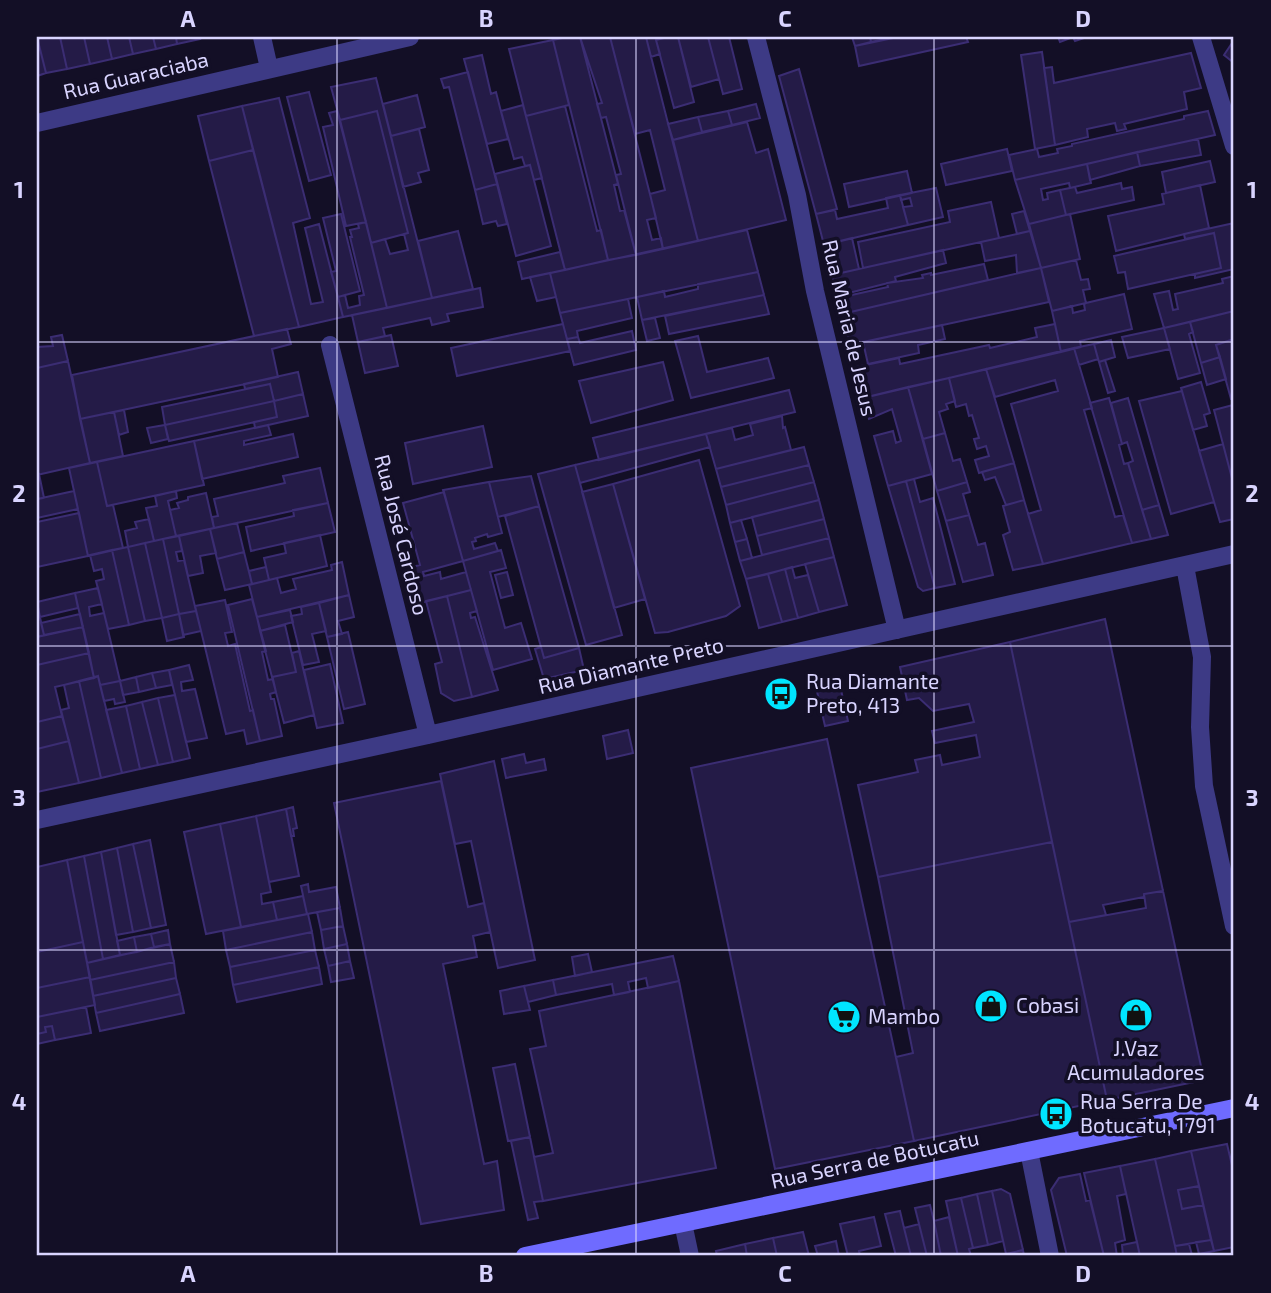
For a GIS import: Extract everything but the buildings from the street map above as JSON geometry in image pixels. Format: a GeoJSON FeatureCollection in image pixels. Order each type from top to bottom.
{"type":"FeatureCollection","features":[{"type":"Feature","properties":{"kind":"street"},"geometry":{"type":"LineString","coordinates":[[262,37],[269,68]]}},
{"type":"Feature","properties":{"kind":"street","name":"Rua Guaraciaba"},"geometry":{"type":"LineString","coordinates":[[37,123],[410,37]]}},
{"type":"Feature","properties":{"kind":"street","name":"Rua Maria de Jesus"},"geometry":{"type":"LineString","coordinates":[[756,37],[797,195],[815,291],[897,630]]}},
{"type":"Feature","properties":{"kind":"street"},"geometry":{"type":"LineString","coordinates":[[1201,37],[1234,146]]}},
{"type":"Feature","properties":{"kind":"street","name":"Rua José Cardoso"},"geometry":{"type":"LineString","coordinates":[[330,345],[428,735]]}},
{"type":"Feature","properties":{"kind":"street","name":"Rua Diamante Preto"},"geometry":{"type":"LineString","coordinates":[[37,820],[1234,554]]}},
{"type":"Feature","properties":{"kind":"street"},"geometry":{"type":"LineString","coordinates":[[1185,566],[1202,657],[1200,727],[1204,786],[1234,926]]}},
{"type":"Feature","properties":{"kind":"street","name":"Rua Serra de Botucatu"},"geometry":{"type":"LineString","coordinates":[[525,1256],[1234,1108]]}},
{"type":"Feature","properties":{"kind":"street"},"geometry":{"type":"LineString","coordinates":[[1029,1151],[1050,1256]]}},
{"type":"Feature","properties":{"kind":"street"},"geometry":{"type":"LineString","coordinates":[[683,1223],[690,1256]]}},
{"type":"Feature","properties":{"kind":"place","name":"Rua Diamante Preto, 413"},"geometry":{"type":"Point","coordinates":[781,694]}},
{"type":"Feature","properties":{"kind":"place","name":"Cobasi"},"geometry":{"type":"Point","coordinates":[991,1006]}},
{"type":"Feature","properties":{"kind":"place","name":"J.Vaz Acumuladores"},"geometry":{"type":"Point","coordinates":[1136,1015]}},
{"type":"Feature","properties":{"kind":"place","name":"Mambo"},"geometry":{"type":"Point","coordinates":[844,1017]}},
{"type":"Feature","properties":{"kind":"place","name":"Rua Serra De Botucatu, 1791"},"geometry":{"type":"Point","coordinates":[1056,1114]}}]}
